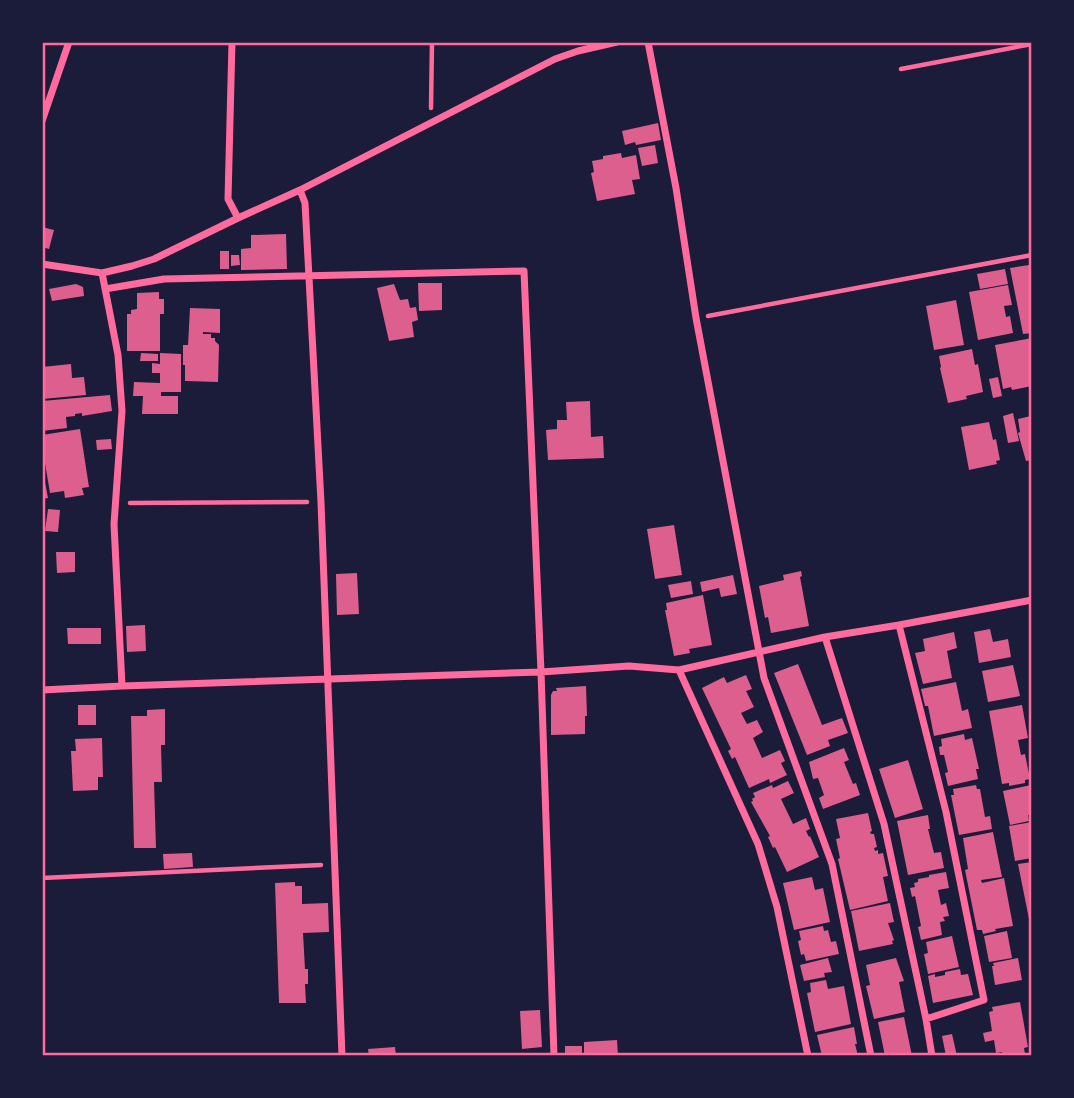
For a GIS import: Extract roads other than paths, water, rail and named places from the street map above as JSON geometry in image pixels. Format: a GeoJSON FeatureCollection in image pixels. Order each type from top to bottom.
{"type":"FeatureCollection","features":[{"type":"Feature","properties":{"kind":"street"},"geometry":{"type":"LineString","coordinates":[[42,121],[69,42]]}},
{"type":"Feature","properties":{"kind":"street"},"geometry":{"type":"LineString","coordinates":[[232,42],[228,199],[238,218]]}},
{"type":"Feature","properties":{"kind":"street"},"geometry":{"type":"LineString","coordinates":[[42,264],[102,273],[154,259],[300,190],[555,59],[617,42]]}},
{"type":"Feature","properties":{"kind":"street"},"geometry":{"type":"LineString","coordinates":[[648,42],[676,188],[696,318],[764,678],[832,864],[871,1056]]}},
{"type":"Feature","properties":{"kind":"street"},"geometry":{"type":"LineString","coordinates":[[300,190],[305,204],[310,276],[321,502],[342,1056]]}},
{"type":"Feature","properties":{"kind":"street"},"geometry":{"type":"LineString","coordinates":[[105,289],[164,279],[524,271],[554,1056]]}},
{"type":"Feature","properties":{"kind":"street"},"geometry":{"type":"LineString","coordinates":[[102,273],[118,355],[122,411],[114,524],[121,686]]}},
{"type":"Feature","properties":{"kind":"street"},"geometry":{"type":"LineString","coordinates":[[42,690],[629,666],[679,670],[825,637],[1032,600]]}},
{"type":"Feature","properties":{"kind":"street"},"geometry":{"type":"LineString","coordinates":[[899,625],[946,812],[984,1000],[926,1019]]}},
{"type":"Feature","properties":{"kind":"street"},"geometry":{"type":"LineString","coordinates":[[825,637],[884,824],[932,1056]]}},
{"type":"Feature","properties":{"kind":"street"},"geometry":{"type":"LineString","coordinates":[[679,670],[758,844],[778,907],[808,1056]]}}]}
